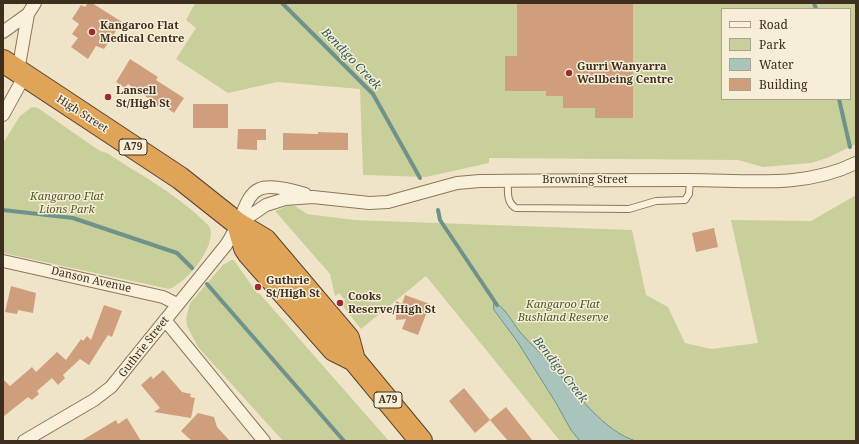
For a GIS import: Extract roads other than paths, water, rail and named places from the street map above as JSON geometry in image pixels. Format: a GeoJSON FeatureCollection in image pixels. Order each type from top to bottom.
{"type":"FeatureCollection","features":[{"type":"Feature","properties":{"kind":"highway","name":"High Street"},"geometry":{"type":"LineString","coordinates":[[15,69],[180,178],[238,224]]}},
{"type":"Feature","properties":{"kind":"highway","name":"A79"},"geometry":{"type":"LineString","coordinates":[[238,224],[245,248],[249,254],[334,350],[354,360],[421,441]]}},
{"type":"Feature","properties":{"kind":"street"},"geometry":{"type":"LineString","coordinates":[[3,115],[28,14],[35,3]]}},
{"type":"Feature","properties":{"kind":"street"},"geometry":{"type":"LineString","coordinates":[[3,32],[28,14]]}},
{"type":"Feature","properties":{"kind":"street","name":"Browning Street"},"geometry":{"type":"LineString","coordinates":[[238,224],[274,202],[296,197],[313,197],[369,203],[388,202],[461,182],[508,180],[690,180],[748,182],[799,180],[824,176],[856,163]]}},
{"type":"Feature","properties":{"kind":"street","name":"Browning Street"},"geometry":{"type":"LineString","coordinates":[[238,224],[244,205],[261,188],[280,186],[313,197]]}},
{"type":"Feature","properties":{"kind":"street","name":"Guthrie Street"},"geometry":{"type":"LineString","coordinates":[[24,441],[94,400],[111,387],[226,245],[238,224]]}},
{"type":"Feature","properties":{"kind":"street","name":"Danson Avenue"},"geometry":{"type":"LineString","coordinates":[[3,261],[156,296],[177,304]]}},
{"type":"Feature","properties":{"kind":"street"},"geometry":{"type":"LineString","coordinates":[[165,320],[264,441]]}},
{"type":"Feature","properties":{"kind":"lane"},"geometry":{"type":"LineString","coordinates":[[508,180],[509,200],[512,206],[516,208],[629,209],[656,201],[685,200],[689,194],[690,180]]}},
{"type":"Feature","properties":{"kind":"water"},"geometry":{"type":"Polygon","coordinates":[[[494,302],[502,307],[520,332],[592,411],[613,429],[636,441],[580,441],[571,430],[517,341],[494,310],[494,302]]]}},
{"type":"Feature","properties":{"kind":"waterway","name":"Bendigo Creek"},"geometry":{"type":"LineString","coordinates":[[282,3],[373,94],[420,178]]}},
{"type":"Feature","properties":{"kind":"waterway"},"geometry":{"type":"LineString","coordinates":[[814,3],[816,8]]}},
{"type":"Feature","properties":{"kind":"waterway"},"geometry":{"type":"LineString","coordinates":[[839,100],[850,147]]}},
{"type":"Feature","properties":{"kind":"waterway"},"geometry":{"type":"LineString","coordinates":[[3,210],[73,218],[177,253],[192,268]]}},
{"type":"Feature","properties":{"kind":"waterway","name":"Bendigo Creek"},"geometry":{"type":"LineString","coordinates":[[438,210],[440,220],[497,305]]}},
{"type":"Feature","properties":{"kind":"waterway"},"geometry":{"type":"LineString","coordinates":[[207,284],[344,441]]}},
{"type":"Feature","properties":{"kind":"place","name":"Kangaroo Flat Medical Centre"},"geometry":{"type":"Point","coordinates":[92,32]}},
{"type":"Feature","properties":{"kind":"place","name":"Gurri Wanyarra Wellbeing Centre"},"geometry":{"type":"Point","coordinates":[569,73]}},
{"type":"Feature","properties":{"kind":"place","name":"Lansell St/High St"},"geometry":{"type":"Point","coordinates":[108,97]}},
{"type":"Feature","properties":{"kind":"place","name":"Guthrie St/High St"},"geometry":{"type":"Point","coordinates":[258,287]}},
{"type":"Feature","properties":{"kind":"place","name":"Cooks Reserve/High St"},"geometry":{"type":"Point","coordinates":[340,303]}},
{"type":"Feature","properties":{"kind":"park label","name":"Kangaroo Flat Lions Park"},"geometry":{"type":"Point","coordinates":[67,203]}},
{"type":"Feature","properties":{"kind":"park label","name":"Kangaroo Flat Bushland Reserve"},"geometry":{"type":"Point","coordinates":[563,311]}}]}
